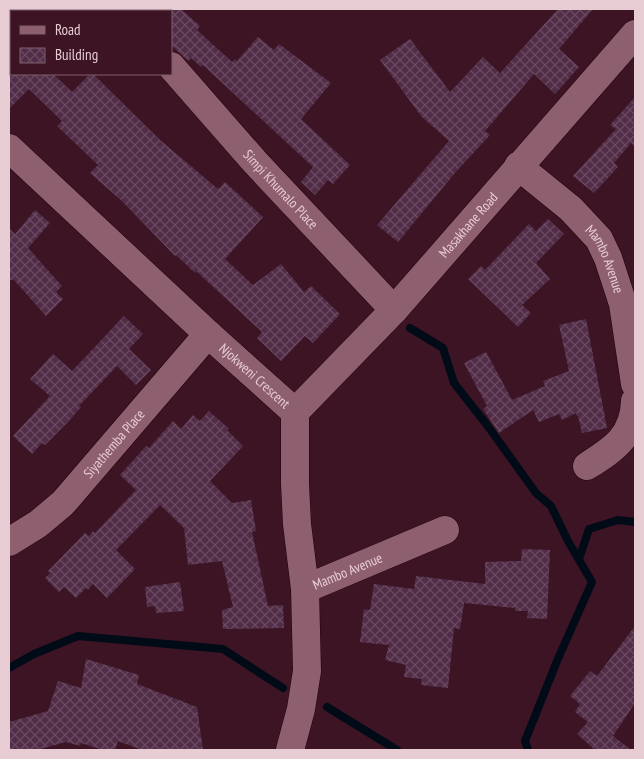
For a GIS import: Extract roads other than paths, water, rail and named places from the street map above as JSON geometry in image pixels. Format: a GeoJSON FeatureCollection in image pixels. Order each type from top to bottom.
{"type":"FeatureCollection","features":[{"type":"Feature","properties":{"kind":"street","name":"Masakhane Road"},"geometry":{"type":"LineString","coordinates":[[295,412],[394,310],[635,34]]}},
{"type":"Feature","properties":{"kind":"street","name":"Simpi Khumalo Place"},"geometry":{"type":"LineString","coordinates":[[172,67],[255,162],[394,310]]}},
{"type":"Feature","properties":{"kind":"street","name":"Njokweni Crescent"},"geometry":{"type":"LineString","coordinates":[[9,148],[208,334],[295,412],[295,484],[297,524],[305,589],[307,671],[301,709],[290,750]]}},
{"type":"Feature","properties":{"kind":"street","name":"Mambo Avenue"},"geometry":{"type":"LineString","coordinates":[[518,166],[571,209],[599,239],[608,258],[623,304],[635,384]]}},
{"type":"Feature","properties":{"kind":"street","name":"Siyathemba Place"},"geometry":{"type":"LineString","coordinates":[[9,542],[38,524],[63,503],[208,334]]}},
{"type":"Feature","properties":{"kind":"street"},"geometry":{"type":"LineString","coordinates":[[587,466],[612,450],[628,432],[635,413],[635,401]]}},
{"type":"Feature","properties":{"kind":"street","name":"Mambo Avenue"},"geometry":{"type":"LineString","coordinates":[[305,589],[445,530]]}},
{"type":"Feature","properties":{"kind":"waterway"},"geometry":{"type":"LineString","coordinates":[[410,328],[443,348],[454,383],[536,493],[551,506],[568,541],[592,582],[557,661],[525,741],[528,750]]}},
{"type":"Feature","properties":{"kind":"waterway"},"geometry":{"type":"LineString","coordinates":[[579,559],[589,529],[618,520],[635,522]]}},
{"type":"Feature","properties":{"kind":"waterway"},"geometry":{"type":"LineString","coordinates":[[9,668],[34,654],[78,636],[223,649],[283,688]]}},
{"type":"Feature","properties":{"kind":"waterway"},"geometry":{"type":"LineString","coordinates":[[327,707],[397,750]]}}]}
